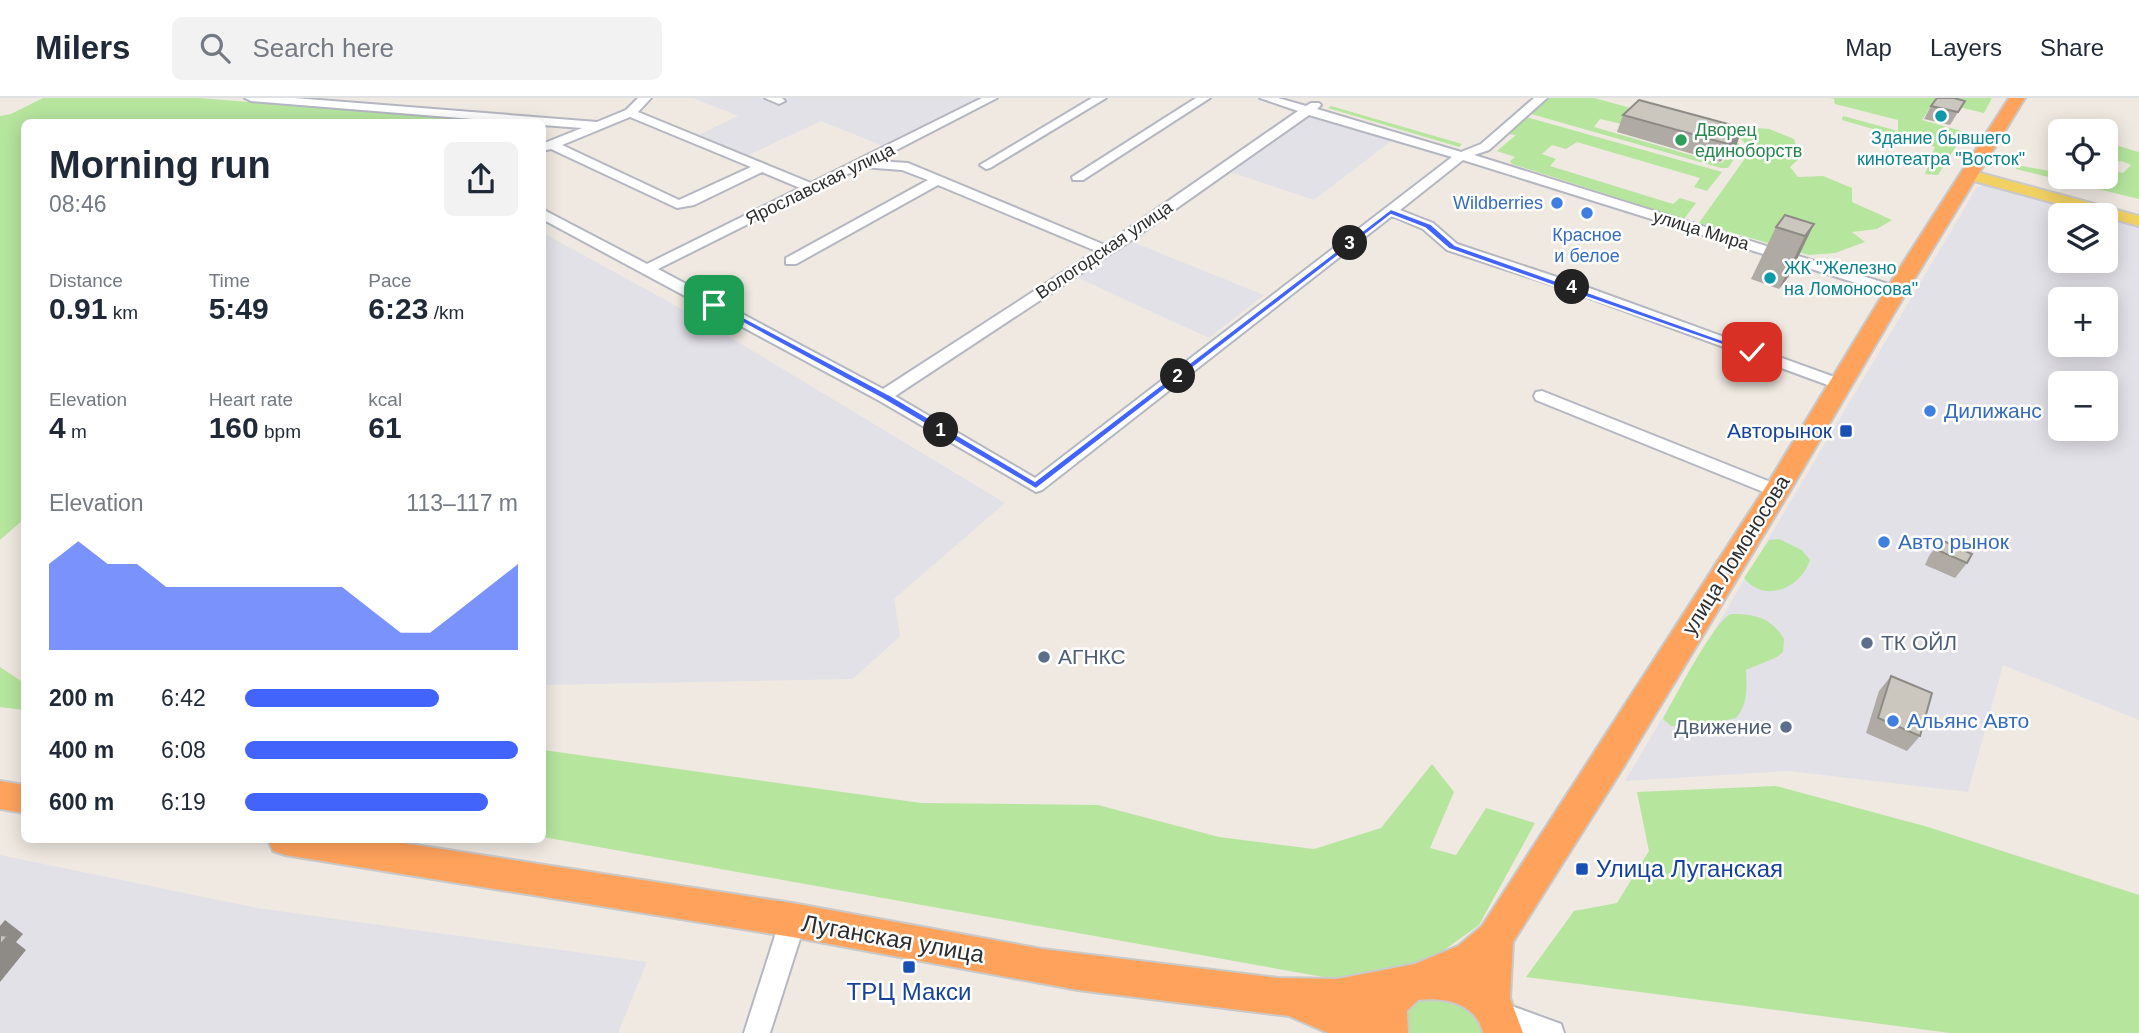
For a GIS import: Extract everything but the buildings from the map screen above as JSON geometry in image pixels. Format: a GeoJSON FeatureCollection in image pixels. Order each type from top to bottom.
{"type":"FeatureCollection","features":[{"type":"Feature","properties":{"kind":"highway","name":"улица Ломоносова"},"geometry":{"type":"LineString","coordinates":[[1416,980],[1447,970],[1471,958],[1495,937],[1609,761],[1777,491],[1896,291],[2017,98]]}},
{"type":"Feature","properties":{"kind":"highway"},"geometry":{"type":"LineString","coordinates":[[0,795],[21,798]]}},
{"type":"Feature","properties":{"kind":"highway","name":"Луганская улица"},"geometry":{"type":"LineString","coordinates":[[304,843],[793,920],[1077,972],[1284,998],[1339,998],[1371,994],[1416,980],[1459,982],[1478,992],[1498,1018]]}},
{"type":"Feature","properties":{"kind":"highway"},"geometry":{"type":"LineString","coordinates":[[1495,937],[1492,975],[1498,1018]]}},
{"type":"Feature","properties":{"kind":"highway"},"geometry":{"type":"LineString","coordinates":[[1388,1033],[1387,1006],[1395,993],[1416,980]]}},
{"type":"Feature","properties":{"kind":"highway"},"geometry":{"type":"LineString","coordinates":[[1284,998],[1333,1015],[1367,1033]]}},
{"type":"Feature","properties":{"kind":"main road"},"geometry":{"type":"LineString","coordinates":[[1969,175],[2139,221]]}},
{"type":"Feature","properties":{"kind":"street"},"geometry":{"type":"LineString","coordinates":[[251,98],[510,119]]}},
{"type":"Feature","properties":{"kind":"street"},"geometry":{"type":"LineString","coordinates":[[547,147],[630,113],[645,98]]}},
{"type":"Feature","properties":{"kind":"street","name":"Ярославская улица"},"geometry":{"type":"LineString","coordinates":[[648,269],[991,98]]}},
{"type":"Feature","properties":{"kind":"street"},"geometry":{"type":"LineString","coordinates":[[986,165],[1100,98]]}},
{"type":"Feature","properties":{"kind":"street"},"geometry":{"type":"LineString","coordinates":[[1079,177],[1204,98]]}},
{"type":"Feature","properties":{"kind":"street","name":"улица Мира"},"geometry":{"type":"LineString","coordinates":[[1266,98],[1314,103],[1480,150],[1506,169]]}},
{"type":"Feature","properties":{"kind":"street"},"geometry":{"type":"LineString","coordinates":[[546,215],[884,396],[1036,486],[1461,156],[1480,150],[1541,98]]}},
{"type":"Feature","properties":{"kind":"street","name":"улица Мира"},"geometry":{"type":"LineString","coordinates":[[1314,103],[1461,156],[1896,291]]}},
{"type":"Feature","properties":{"kind":"street","name":"Вологодская улица"},"geometry":{"type":"LineString","coordinates":[[884,396],[1106,250],[1314,103]]}},
{"type":"Feature","properties":{"kind":"street"},"geometry":{"type":"LineString","coordinates":[[630,113],[812,188]]}},
{"type":"Feature","properties":{"kind":"street"},"geometry":{"type":"LineString","coordinates":[[546,122],[597,126]]}},
{"type":"Feature","properties":{"kind":"street"},"geometry":{"type":"LineString","coordinates":[[547,147],[677,204],[689,202],[762,167]]}},
{"type":"Feature","properties":{"kind":"street"},"geometry":{"type":"LineString","coordinates":[[861,164],[904,166],[1106,250]]}},
{"type":"Feature","properties":{"kind":"street"},"geometry":{"type":"LineString","coordinates":[[791,261],[938,180]]}},
{"type":"Feature","properties":{"kind":"street"},"geometry":{"type":"LineString","coordinates":[[1391,211],[1428,226],[1452,247],[1573,287],[1842,384]]}},
{"type":"Feature","properties":{"kind":"street"},"geometry":{"type":"LineString","coordinates":[[1542,396],[1777,491]]}},
{"type":"Feature","properties":{"kind":"street"},"geometry":{"type":"LineString","coordinates":[[757,1033],[793,920]]}},
{"type":"Feature","properties":{"kind":"street","name":"Луганская улица"},"geometry":{"type":"LineString","coordinates":[[1498,1018],[1551,1033]]}},
{"type":"Feature","properties":{"kind":"shaded area"},"geometry":{"type":"Polygon","coordinates":[[[693,98],[985,98],[888,148],[821,121],[740,159],[694,137],[738,116],[693,98]]]}},
{"type":"Feature","properties":{"kind":"shaded area"},"geometry":{"type":"Polygon","coordinates":[[[1313,114],[1395,138],[1314,200],[1227,171],[1306,116],[1313,114]]]}},
{"type":"Feature","properties":{"kind":"shaded area"},"geometry":{"type":"Polygon","coordinates":[[[1985,185],[2055,203],[2048,203],[2048,273],[2118,273],[2118,219],[2139,225],[2139,720],[2003,665],[1968,792],[1789,771],[1625,781],[1977,187],[1985,185]]]}},
{"type":"Feature","properties":{"kind":"shaded area"},"geometry":{"type":"Polygon","coordinates":[[[546,235],[693,315],[1005,503],[894,599],[900,636],[853,679],[546,685],[546,235]]]}},
{"type":"Feature","properties":{"kind":"shaded area"},"geometry":{"type":"Polygon","coordinates":[[[1130,241],[1264,295],[1209,338],[1076,277],[1130,241]]]}},
{"type":"Feature","properties":{"kind":"shaded area"},"geometry":{"type":"Polygon","coordinates":[[[0,855],[257,908],[647,962],[618,1033],[0,1033],[0,855]]]}},
{"type":"Feature","properties":{"kind":"green space"},"geometry":{"type":"Polygon","coordinates":[[[43,98],[198,98],[468,119],[21,119],[21,522],[0,540],[0,116],[11,114],[43,98]]]}},
{"type":"Feature","properties":{"kind":"green space"},"geometry":{"type":"Polygon","coordinates":[[[1550,98],[1594,98],[1638,110],[1622,124],[1600,119],[1594,127],[1711,161],[1722,163],[1737,145],[1708,137],[1736,141],[1742,147],[1728,168],[1721,168],[1531,114],[1550,98]]]}},
{"type":"Feature","properties":{"kind":"green space"},"geometry":{"type":"Polygon","coordinates":[[[1830,98],[1992,98],[1984,113],[1934,101],[1922,120],[1965,132],[1938,175],[1925,174],[1935,147],[1842,120],[1843,116],[1898,131],[1898,120],[1835,104],[1834,99],[1830,98]]]}},
{"type":"Feature","properties":{"kind":"green space"},"geometry":{"type":"Polygon","coordinates":[[[1331,106],[1462,144],[1459,147],[1328,108],[1331,106]]]}},
{"type":"Feature","properties":{"kind":"green space"},"geometry":{"type":"Polygon","coordinates":[[[1526,117],[1722,172],[1707,191],[1694,187],[1700,178],[1577,142],[1566,149],[1552,145],[1542,154],[1556,159],[1550,166],[1673,204],[1680,198],[1696,203],[1684,219],[1512,164],[1510,161],[1515,157],[1497,151],[1516,135],[1509,134],[1526,117]]]}},
{"type":"Feature","properties":{"kind":"green space"},"geometry":{"type":"Polygon","coordinates":[[[1722,128],[1769,129],[1794,139],[1800,158],[1790,167],[1798,177],[1823,176],[1852,188],[1852,202],[1892,220],[1877,229],[1852,232],[1865,242],[1835,253],[1809,255],[1699,223],[1751,150],[1740,138],[1722,128]]]}},
{"type":"Feature","properties":{"kind":"green space"},"geometry":{"type":"Polygon","coordinates":[[[2118,146],[2139,152],[2139,199],[2098,189],[2118,189],[2118,172],[2123,173],[2131,165],[2118,162],[2118,146]]]}},
{"type":"Feature","properties":{"kind":"green space"},"geometry":{"type":"Polygon","coordinates":[[[2017,165],[2048,171],[2048,177],[2016,169],[2017,165]]]}},
{"type":"Feature","properties":{"kind":"green space"},"geometry":{"type":"Polygon","coordinates":[[[1779,539],[1802,550],[1810,560],[1805,570],[1791,585],[1782,589],[1762,590],[1752,586],[1744,578],[1769,540],[1779,539]]]}},
{"type":"Feature","properties":{"kind":"green space"},"geometry":{"type":"Polygon","coordinates":[[[1731,614],[1755,616],[1774,626],[1784,639],[1783,652],[1746,670],[1745,701],[1736,718],[1694,727],[1671,726],[1663,719],[1705,645],[1731,614]]]}},
{"type":"Feature","properties":{"kind":"green space"},"geometry":{"type":"Polygon","coordinates":[[[0,667],[21,681],[21,710],[0,707],[0,667]]]}},
{"type":"Feature","properties":{"kind":"green space"},"geometry":{"type":"Polygon","coordinates":[[[546,750],[921,803],[1098,805],[1219,837],[1314,849],[1381,828],[1432,764],[1454,792],[1430,848],[1456,855],[1486,808],[1535,823],[1479,925],[1390,989],[546,838],[546,750]]]}},
{"type":"Feature","properties":{"kind":"green space"},"geometry":{"type":"Polygon","coordinates":[[[1776,786],[1928,827],[2139,895],[2139,1033],[1950,1033],[1526,977],[1574,911],[1617,903],[1649,851],[1637,792],[1776,786]]]}},
{"type":"Feature","properties":{"kind":"green space"},"geometry":{"type":"Polygon","coordinates":[[[1464,996],[1490,1033],[1402,1033],[1410,997],[1464,996]]]}},
{"type":"Feature","properties":{"kind":"place","name":"Здание бывшего кинотеатра \"Восток\""},"geometry":{"type":"Point","coordinates":[1941,116]}},
{"type":"Feature","properties":{"kind":"place","name":"Дворец единоборств"},"geometry":{"type":"Point","coordinates":[1681,140]}},
{"type":"Feature","properties":{"kind":"place","name":"Wildberries"},"geometry":{"type":"Point","coordinates":[1557,203]}},
{"type":"Feature","properties":{"kind":"place","name":"Красное и белое"},"geometry":{"type":"Point","coordinates":[1587,213]}},
{"type":"Feature","properties":{"kind":"place","name":"ЖК \"Железно на Ломоносова\""},"geometry":{"type":"Point","coordinates":[1770,278]}},
{"type":"Feature","properties":{"kind":"place","name":"Дилижанс"},"geometry":{"type":"Point","coordinates":[1930,411]}},
{"type":"Feature","properties":{"kind":"place","name":"Авторынок"},"geometry":{"type":"Point","coordinates":[1846,431]}},
{"type":"Feature","properties":{"kind":"place","name":"Авто рынок"},"geometry":{"type":"Point","coordinates":[1884,542]}},
{"type":"Feature","properties":{"kind":"place","name":"ТК ОЙЛ"},"geometry":{"type":"Point","coordinates":[1867,643]}},
{"type":"Feature","properties":{"kind":"place","name":"АГНКС"},"geometry":{"type":"Point","coordinates":[1044,657]}},
{"type":"Feature","properties":{"kind":"place","name":"Альянс Авто"},"geometry":{"type":"Point","coordinates":[1893,721]}},
{"type":"Feature","properties":{"kind":"place","name":"Движение"},"geometry":{"type":"Point","coordinates":[1786,727]}},
{"type":"Feature","properties":{"kind":"place","name":"Улица Луганская"},"geometry":{"type":"Point","coordinates":[1582,869]}},
{"type":"Feature","properties":{"kind":"place","name":"ТРЦ Макси"},"geometry":{"type":"Point","coordinates":[909,967]}},
{"type":"Feature","properties":{"kind":"route"},"geometry":{"type":"LineString","coordinates":[[714,305],[884,396],[1036,486],[1391,211],[1428,226],[1452,247],[1573,287],[1752,352]]}}]}
